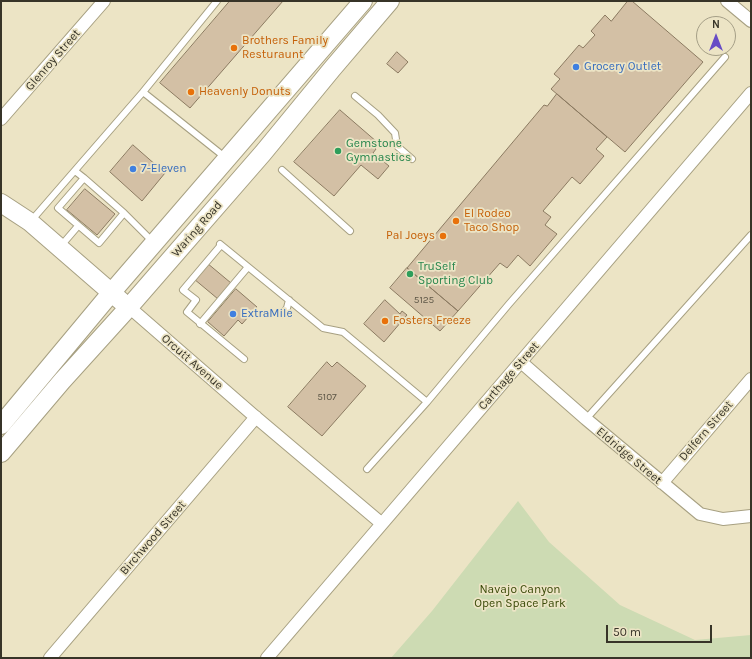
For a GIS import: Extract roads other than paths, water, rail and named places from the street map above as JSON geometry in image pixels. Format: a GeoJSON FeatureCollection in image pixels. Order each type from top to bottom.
{"type":"FeatureCollection","features":[{"type":"Feature","properties":{"kind":"main road","name":"Waring Road"},"geometry":{"type":"LineString","coordinates":[[1,425],[111,293],[363,1]]}},
{"type":"Feature","properties":{"kind":"main road","name":"Waring Road"},"geometry":{"type":"LineString","coordinates":[[1,454],[62,381],[129,307],[263,153],[390,1]]}},
{"type":"Feature","properties":{"kind":"main road","name":"Orcutt Avenue"},"geometry":{"type":"LineString","coordinates":[[1,203],[30,222],[129,307]]}},
{"type":"Feature","properties":{"kind":"street","name":"Glenroy Street"},"geometry":{"type":"LineString","coordinates":[[1,119],[104,1]]}},
{"type":"Feature","properties":{"kind":"street"},"geometry":{"type":"LineString","coordinates":[[728,1],[751,21]]}},
{"type":"Feature","properties":{"kind":"street","name":"Carthage Street"},"geometry":{"type":"LineString","coordinates":[[267,658],[751,93]]}},
{"type":"Feature","properties":{"kind":"street","name":"Orcutt Avenue"},"geometry":{"type":"LineString","coordinates":[[129,307],[382,523]]}},
{"type":"Feature","properties":{"kind":"street","name":"Eldridge Street"},"geometry":{"type":"LineString","coordinates":[[521,362],[586,419],[700,514],[723,519],[751,516]]}},
{"type":"Feature","properties":{"kind":"street","name":"Delfern Street"},"geometry":{"type":"LineString","coordinates":[[662,483],[751,379]]}},
{"type":"Feature","properties":{"kind":"street","name":"Birchwood Street"},"geometry":{"type":"LineString","coordinates":[[50,658],[256,417]]}},
{"type":"Feature","properties":{"kind":"lane"},"geometry":{"type":"LineString","coordinates":[[30,222],[143,92],[217,1]]}},
{"type":"Feature","properties":{"kind":"lane"},"geometry":{"type":"LineString","coordinates":[[367,469],[427,402],[509,304],[725,57]]}},
{"type":"Feature","properties":{"kind":"lane"},"geometry":{"type":"LineString","coordinates":[[143,92],[227,158]]}},
{"type":"Feature","properties":{"kind":"lane"},"geometry":{"type":"LineString","coordinates":[[355,96],[378,115],[395,133],[397,146],[412,159]]}},
{"type":"Feature","properties":{"kind":"lane"},"geometry":{"type":"LineString","coordinates":[[282,170],[350,231]]}},
{"type":"Feature","properties":{"kind":"lane"},"geometry":{"type":"LineString","coordinates":[[75,171],[124,213],[155,243]]}},
{"type":"Feature","properties":{"kind":"lane"},"geometry":{"type":"LineString","coordinates":[[84,178],[58,208],[78,226],[99,243],[124,213]]}},
{"type":"Feature","properties":{"kind":"lane"},"geometry":{"type":"LineString","coordinates":[[60,247],[78,226]]}},
{"type":"Feature","properties":{"kind":"lane"},"geometry":{"type":"LineString","coordinates":[[586,419],[751,235]]}},
{"type":"Feature","properties":{"kind":"lane"},"geometry":{"type":"LineString","coordinates":[[244,359],[186,312],[196,300],[183,290],[221,244],[323,328],[343,332],[427,402]]}},
{"type":"Feature","properties":{"kind":"lane"},"geometry":{"type":"LineString","coordinates":[[200,324],[248,267]]}},
{"type":"Feature","properties":{"kind":"lane"},"geometry":{"type":"LineString","coordinates":[[282,314],[287,308],[289,300]]}},
{"type":"Feature","properties":{"kind":"place","name":"Brothers Family Resturaunt"},"geometry":{"type":"Point","coordinates":[234,48]}},
{"type":"Feature","properties":{"kind":"place","name":"Grocery Outlet"},"geometry":{"type":"Point","coordinates":[576,67]}},
{"type":"Feature","properties":{"kind":"place","name":"Heavenly Donuts"},"geometry":{"type":"Point","coordinates":[191,92]}},
{"type":"Feature","properties":{"kind":"place","name":"Gemstone Gymnastics"},"geometry":{"type":"Point","coordinates":[338,151]}},
{"type":"Feature","properties":{"kind":"place","name":"7-Eleven"},"geometry":{"type":"Point","coordinates":[133,169]}},
{"type":"Feature","properties":{"kind":"place","name":"El Rodeo Taco Shop"},"geometry":{"type":"Point","coordinates":[456,221]}},
{"type":"Feature","properties":{"kind":"place","name":"Pal Joeys"},"geometry":{"type":"Point","coordinates":[443,236]}},
{"type":"Feature","properties":{"kind":"place","name":"TruSelf Sporting Club"},"geometry":{"type":"Point","coordinates":[410,274]}},
{"type":"Feature","properties":{"kind":"place","name":"ExtraMile"},"geometry":{"type":"Point","coordinates":[233,314]}},
{"type":"Feature","properties":{"kind":"place","name":"Fosters Freeze"},"geometry":{"type":"Point","coordinates":[385,321]}},
{"type":"Feature","properties":{"kind":"park label","name":"Navajo Canyon Open Space Park"},"geometry":{"type":"Point","coordinates":[520,597]}}]}
